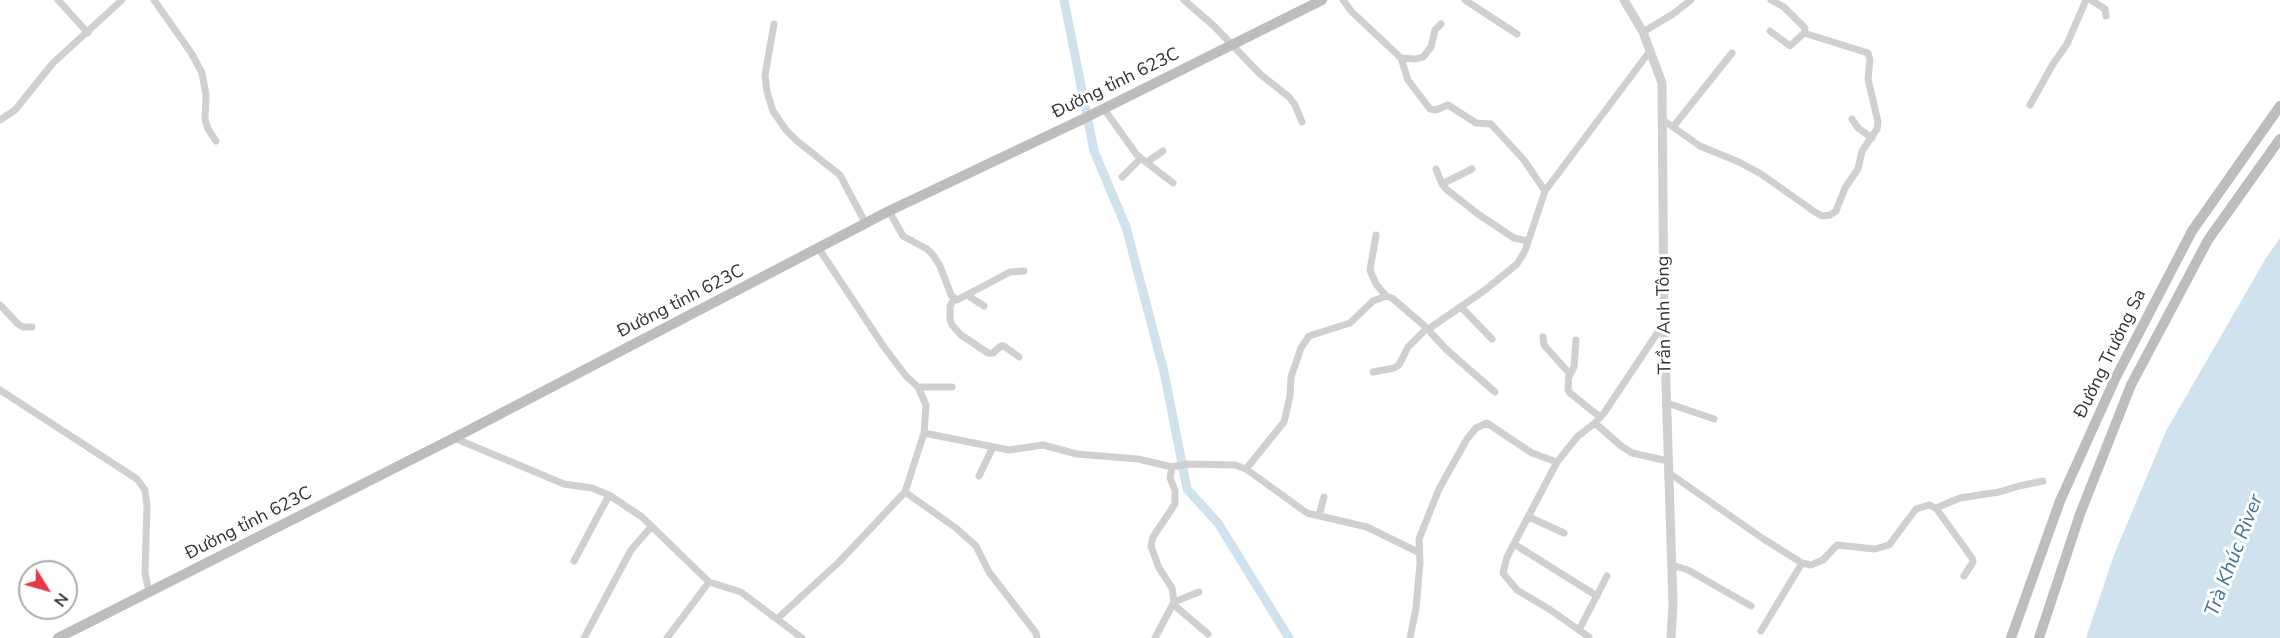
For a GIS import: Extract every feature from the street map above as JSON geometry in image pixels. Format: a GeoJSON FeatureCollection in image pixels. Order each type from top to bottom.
{"type":"FeatureCollection","features":[{"type":"Feature","properties":{"kind":"main road","name":"Đường tỉnh 623C"},"geometry":{"type":"LineString","coordinates":[[58,638],[454,438],[890,211],[1104,109],[1322,0]]}},
{"type":"Feature","properties":{"kind":"main road","name":"Đường Trường Sa"},"geometry":{"type":"LineString","coordinates":[[2011,638],[2060,501],[2116,377],[2192,231],[2280,106]]}},
{"type":"Feature","properties":{"kind":"main road","name":"Đường Trường Sa"},"geometry":{"type":"LineString","coordinates":[[2039,638],[2080,514],[2131,385],[2208,240],[2280,139]]}},
{"type":"Feature","properties":{"kind":"main road"},"geometry":{"type":"LineString","coordinates":[[2192,231],[2208,240]]}},
{"type":"Feature","properties":{"kind":"street"},"geometry":{"type":"LineString","coordinates":[[57,0],[88,33]]}},
{"type":"Feature","properties":{"kind":"street"},"geometry":{"type":"LineString","coordinates":[[0,120],[15,110],[53,63],[122,0]]}},
{"type":"Feature","properties":{"kind":"street"},"geometry":{"type":"LineString","coordinates":[[154,0],[192,54],[202,73],[206,95],[205,119],[216,141]]}},
{"type":"Feature","properties":{"kind":"street"},"geometry":{"type":"LineString","coordinates":[[1184,0],[1214,26],[1260,74],[1289,97],[1296,105],[1302,122]]}},
{"type":"Feature","properties":{"kind":"street"},"geometry":{"type":"LineString","coordinates":[[1343,0],[1356,16],[1378,34],[1401,58],[1408,80],[1430,109],[1436,110],[1448,105],[1476,123],[1491,124],[1524,160],[1545,191]]}},
{"type":"Feature","properties":{"kind":"street"},"geometry":{"type":"LineString","coordinates":[[1465,0],[1516,34]]}},
{"type":"Feature","properties":{"kind":"street","name":"Trần Anh Tông"},"geometry":{"type":"LineString","coordinates":[[1624,0],[1643,32],[1662,83],[1664,323],[1673,603],[1671,638]]}},
{"type":"Feature","properties":{"kind":"street"},"geometry":{"type":"LineString","coordinates":[[1643,32],[1691,0]]}},
{"type":"Feature","properties":{"kind":"street"},"geometry":{"type":"LineString","coordinates":[[1770,32],[1790,46],[1804,33],[1805,28],[1784,6],[1771,0]]}},
{"type":"Feature","properties":{"kind":"street"},"geometry":{"type":"LineString","coordinates":[[2030,105],[2053,63],[2067,44],[2086,0]]}},
{"type":"Feature","properties":{"kind":"street"},"geometry":{"type":"LineString","coordinates":[[2091,0],[2105,9],[2106,16]]}},
{"type":"Feature","properties":{"kind":"street"},"geometry":{"type":"LineString","coordinates":[[774,24],[765,75],[767,93],[773,111],[797,141],[840,175],[866,224]]}},
{"type":"Feature","properties":{"kind":"street"},"geometry":{"type":"LineString","coordinates":[[1401,58],[1423,57],[1431,47],[1436,30],[1441,24]]}},
{"type":"Feature","properties":{"kind":"street"},"geometry":{"type":"LineString","coordinates":[[1663,120],[1700,146],[1761,174],[1822,216],[1830,214],[1836,210],[1845,188],[1858,169],[1862,151],[1872,138],[1878,122],[1868,79],[1870,60],[1868,53],[1804,33]]}},
{"type":"Feature","properties":{"kind":"street"},"geometry":{"type":"LineString","coordinates":[[1373,372],[1399,365],[1408,347],[1428,328],[1461,307],[1517,264],[1525,252],[1545,191],[1650,51]]}},
{"type":"Feature","properties":{"kind":"street"},"geometry":{"type":"LineString","coordinates":[[1672,128],[1732,53]]}},
{"type":"Feature","properties":{"kind":"street"},"geometry":{"type":"LineString","coordinates":[[1104,109],[1117,129],[1144,160],[1173,183]]}},
{"type":"Feature","properties":{"kind":"street"},"geometry":{"type":"LineString","coordinates":[[1852,119],[1858,128],[1872,138]]}},
{"type":"Feature","properties":{"kind":"street"},"geometry":{"type":"LineString","coordinates":[[1122,177],[1144,160],[1163,151]]}},
{"type":"Feature","properties":{"kind":"street"},"geometry":{"type":"LineString","coordinates":[[1436,169],[1442,184],[1478,214],[1514,238],[1528,242]]}},
{"type":"Feature","properties":{"kind":"street"},"geometry":{"type":"LineString","coordinates":[[1442,184],[1472,169]]}},
{"type":"Feature","properties":{"kind":"street"},"geometry":{"type":"LineString","coordinates":[[890,211],[903,236],[927,249],[933,255],[954,299]]}},
{"type":"Feature","properties":{"kind":"street"},"geometry":{"type":"LineString","coordinates":[[1376,235],[1370,270],[1376,284],[1386,296],[1392,298],[1428,328],[1446,350],[1496,392]]}},
{"type":"Feature","properties":{"kind":"street"},"geometry":{"type":"LineString","coordinates":[[777,619],[839,562],[905,492],[924,433],[926,405],[918,387],[896,365],[819,249]]}},
{"type":"Feature","properties":{"kind":"street"},"geometry":{"type":"LineString","coordinates":[[954,299],[957,300],[1011,272],[1024,271]]}},
{"type":"Feature","properties":{"kind":"street"},"geometry":{"type":"LineString","coordinates":[[967,295],[984,306]]}},
{"type":"Feature","properties":{"kind":"street"},"geometry":{"type":"LineString","coordinates":[[1246,469],[1284,422],[1290,396],[1291,376],[1309,336],[1350,323],[1373,301],[1386,296]]}},
{"type":"Feature","properties":{"kind":"street"},"geometry":{"type":"LineString","coordinates":[[954,299],[950,306],[950,319],[961,335],[988,353],[993,353],[1004,346],[1020,357]]}},
{"type":"Feature","properties":{"kind":"street"},"geometry":{"type":"LineString","coordinates":[[0,305],[18,324],[23,327],[32,327]]}},
{"type":"Feature","properties":{"kind":"street"},"geometry":{"type":"LineString","coordinates":[[1461,307],[1492,339]]}},
{"type":"Feature","properties":{"kind":"street"},"geometry":{"type":"LineString","coordinates":[[1589,637],[1517,590],[1506,577],[1503,567],[1557,462],[1578,436],[1598,420],[1664,323]]}},
{"type":"Feature","properties":{"kind":"street"},"geometry":{"type":"LineString","coordinates":[[1543,337],[1544,345],[1566,369],[1569,377]]}},
{"type":"Feature","properties":{"kind":"street"},"geometry":{"type":"LineString","coordinates":[[1576,340],[1574,367],[1569,377],[1568,390],[1570,393],[1598,420],[1620,446],[1632,453],[1668,461]]}},
{"type":"Feature","properties":{"kind":"street"},"geometry":{"type":"LineString","coordinates":[[918,387],[952,387]]}},
{"type":"Feature","properties":{"kind":"street"},"geometry":{"type":"LineString","coordinates":[[0,390],[137,479],[145,490],[147,506],[145,573],[148,592]]}},
{"type":"Feature","properties":{"kind":"street"},"geometry":{"type":"LineString","coordinates":[[1667,403],[1714,419]]}},
{"type":"Feature","properties":{"kind":"street"},"geometry":{"type":"LineString","coordinates":[[1410,638],[1416,608],[1420,563],[1418,552],[1423,526],[1439,489],[1467,439],[1480,425],[1487,423],[1533,453],[1557,462]]}},
{"type":"Feature","properties":{"kind":"street"},"geometry":{"type":"LineString","coordinates":[[924,433],[1009,450],[1043,445],[1085,455],[1138,459],[1175,467],[1186,464],[1235,465],[1246,469],[1300,508],[1319,516],[1367,527],[1418,552]]}},
{"type":"Feature","properties":{"kind":"street"},"geometry":{"type":"LineString","coordinates":[[454,438],[564,484],[592,488],[609,495],[634,510],[709,582],[741,592],[802,638]]}},
{"type":"Feature","properties":{"kind":"street"},"geometry":{"type":"LineString","coordinates":[[979,476],[993,447]]}},
{"type":"Feature","properties":{"kind":"street"},"geometry":{"type":"LineString","coordinates":[[1158,636],[1174,604],[1172,588],[1159,568],[1151,546],[1153,537],[1175,504],[1175,490],[1170,478],[1175,467]]}},
{"type":"Feature","properties":{"kind":"street"},"geometry":{"type":"LineString","coordinates":[[1669,473],[1802,563],[1810,565],[1819,562],[1838,545],[1882,548],[1893,542],[1916,509],[1929,504],[1935,508],[1972,558],[1973,562],[1964,576]]}},
{"type":"Feature","properties":{"kind":"street"},"geometry":{"type":"LineString","coordinates":[[1935,508],[1960,498],[1999,492],[2043,481]]}},
{"type":"Feature","properties":{"kind":"street"},"geometry":{"type":"LineString","coordinates":[[905,492],[976,546],[989,572],[1036,633],[1037,638]]}},
{"type":"Feature","properties":{"kind":"street"},"geometry":{"type":"LineString","coordinates":[[574,561],[609,495]]}},
{"type":"Feature","properties":{"kind":"street"},"geometry":{"type":"LineString","coordinates":[[1319,516],[1324,497]]}},
{"type":"Feature","properties":{"kind":"street"},"geometry":{"type":"LineString","coordinates":[[1529,517],[1564,533]]}},
{"type":"Feature","properties":{"kind":"street"},"geometry":{"type":"LineString","coordinates":[[584,638],[631,550],[651,527]]}},
{"type":"Feature","properties":{"kind":"street"},"geometry":{"type":"LineString","coordinates":[[1514,544],[1597,596]]}},
{"type":"Feature","properties":{"kind":"street"},"geometry":{"type":"LineString","coordinates":[[1761,631],[1802,563]]}},
{"type":"Feature","properties":{"kind":"street"},"geometry":{"type":"LineString","coordinates":[[1672,565],[1688,570],[1751,606]]}},
{"type":"Feature","properties":{"kind":"street"},"geometry":{"type":"LineString","coordinates":[[1579,630],[1607,576]]}},
{"type":"Feature","properties":{"kind":"street"},"geometry":{"type":"LineString","coordinates":[[668,638],[709,582]]}},
{"type":"Feature","properties":{"kind":"street"},"geometry":{"type":"LineString","coordinates":[[1174,604],[1199,592]]}},
{"type":"Feature","properties":{"kind":"street"},"geometry":{"type":"LineString","coordinates":[[1174,604],[1208,634]]}},
{"type":"Feature","properties":{"kind":"water","name":"Trà Khúc River"},"geometry":{"type":"Polygon","coordinates":[[[2280,238],[2280,638],[2086,638],[2114,555],[2166,431],[2266,258],[2280,238]]]}},
{"type":"Feature","properties":{"kind":"waterway"},"geometry":{"type":"LineString","coordinates":[[1064,0],[1094,151],[1126,227],[1164,372],[1187,489],[1218,523],[1289,638]]}}]}
